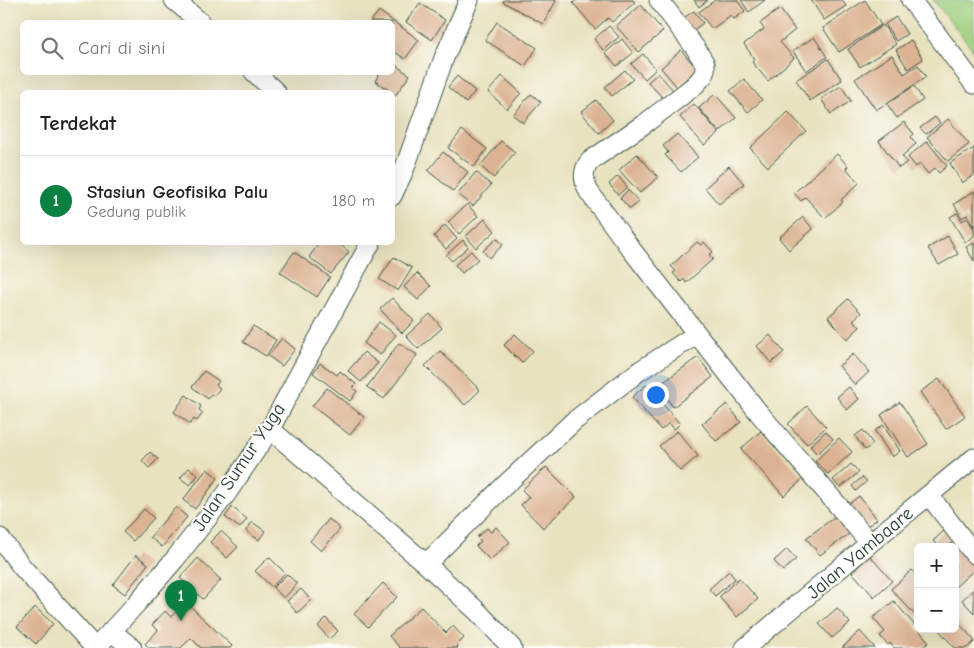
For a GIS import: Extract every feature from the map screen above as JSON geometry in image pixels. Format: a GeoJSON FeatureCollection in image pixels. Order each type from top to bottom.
{"type":"FeatureCollection","features":[{"type":"Feature","properties":{"kind":"street"},"geometry":{"type":"LineString","coordinates":[[174,0],[198,20]]}},
{"type":"Feature","properties":{"kind":"street"},"geometry":{"type":"LineString","coordinates":[[395,182],[398,167],[469,0]]}},
{"type":"Feature","properties":{"kind":"street"},"geometry":{"type":"LineString","coordinates":[[911,0],[974,84]]}},
{"type":"Feature","properties":{"kind":"street"},"geometry":{"type":"LineString","coordinates":[[663,2],[705,64],[703,76],[694,86],[647,122],[590,161],[584,170],[584,183],[631,249],[758,413],[870,543]]}},
{"type":"Feature","properties":{"kind":"street"},"geometry":{"type":"LineString","coordinates":[[257,75],[274,90]]}},
{"type":"Feature","properties":{"kind":"street","name":"Jalan Sumur Yuga"},"geometry":{"type":"LineString","coordinates":[[95,648],[155,582],[227,493],[270,429],[369,245]]}},
{"type":"Feature","properties":{"kind":"street"},"geometry":{"type":"LineString","coordinates":[[426,564],[503,487],[574,421],[638,372],[697,334]]}},
{"type":"Feature","properties":{"kind":"street"},"geometry":{"type":"LineString","coordinates":[[270,429],[426,564],[477,611],[512,648]]}},
{"type":"Feature","properties":{"kind":"street","name":"Jalan Yambaare"},"geometry":{"type":"LineString","coordinates":[[746,648],[974,458]]}},
{"type":"Feature","properties":{"kind":"street"},"geometry":{"type":"LineString","coordinates":[[929,495],[974,554]]}},
{"type":"Feature","properties":{"kind":"street"},"geometry":{"type":"LineString","coordinates":[[0,538],[22,567],[95,648]]}},
{"type":"Feature","properties":{"kind":"street"},"geometry":{"type":"LineString","coordinates":[[111,631],[132,648]]}},
{"type":"Feature","properties":{"kind":"green space"},"geometry":{"type":"Polygon","coordinates":[[[933,0],[974,0],[974,51],[933,0]]]}},
{"type":"Feature","properties":{"kind":"building"},"geometry":{"type":"Polygon","coordinates":[[[504,0],[556,1],[543,24],[503,2],[504,0]]]}},
{"type":"Feature","properties":{"kind":"building"},"geometry":{"type":"Polygon","coordinates":[[[577,0],[633,0],[635,2],[612,22],[608,18],[595,29],[573,3],[577,0]]]}},
{"type":"Feature","properties":{"kind":"building"},"geometry":{"type":"Polygon","coordinates":[[[694,0],[708,0],[699,7],[694,0]]]}},
{"type":"Feature","properties":{"kind":"building"},"geometry":{"type":"Polygon","coordinates":[[[715,0],[737,0],[745,11],[734,19],[731,15],[712,29],[699,12],[715,0]]]}},
{"type":"Feature","properties":{"kind":"building"},"geometry":{"type":"Polygon","coordinates":[[[741,0],[765,0],[749,12],[741,0]]]}},
{"type":"Feature","properties":{"kind":"building"},"geometry":{"type":"Polygon","coordinates":[[[811,0],[842,0],[846,6],[824,20],[811,0]]]}},
{"type":"Feature","properties":{"kind":"building"},"geometry":{"type":"Polygon","coordinates":[[[865,0],[881,25],[839,52],[823,28],[865,0]]]}},
{"type":"Feature","properties":{"kind":"building"},"geometry":{"type":"Polygon","coordinates":[[[420,3],[445,20],[432,40],[406,22],[420,3]]]}},
{"type":"Feature","properties":{"kind":"building"},"geometry":{"type":"Polygon","coordinates":[[[641,5],[663,31],[639,52],[616,26],[641,5]]]}},
{"type":"Feature","properties":{"kind":"building"},"geometry":{"type":"Polygon","coordinates":[[[780,9],[795,30],[780,42],[794,58],[768,81],[752,62],[755,60],[744,44],[764,29],[760,23],[780,9]]]}},
{"type":"Feature","properties":{"kind":"building"},"geometry":{"type":"Polygon","coordinates":[[[379,11],[391,20],[372,20],[379,11]]]}},
{"type":"Feature","properties":{"kind":"building"},"geometry":{"type":"Polygon","coordinates":[[[694,11],[703,23],[691,32],[682,19],[694,11]]]}},
{"type":"Feature","properties":{"kind":"building"},"geometry":{"type":"Polygon","coordinates":[[[896,17],[907,34],[896,41],[885,24],[896,17]]]}},
{"type":"Feature","properties":{"kind":"building"},"geometry":{"type":"Polygon","coordinates":[[[497,22],[537,48],[525,66],[485,40],[497,22]]]}},
{"type":"Feature","properties":{"kind":"building"},"geometry":{"type":"Polygon","coordinates":[[[395,23],[419,40],[405,59],[395,52],[395,23]]]}},
{"type":"Feature","properties":{"kind":"building"},"geometry":{"type":"Polygon","coordinates":[[[883,25],[896,44],[860,67],[848,49],[883,25]]]}},
{"type":"Feature","properties":{"kind":"building"},"geometry":{"type":"Polygon","coordinates":[[[609,26],[619,37],[603,50],[594,39],[609,26]]]}},
{"type":"Feature","properties":{"kind":"building"},"geometry":{"type":"Polygon","coordinates":[[[814,37],[827,57],[806,71],[793,51],[814,37]]]}},
{"type":"Feature","properties":{"kind":"building"},"geometry":{"type":"Polygon","coordinates":[[[622,39],[633,53],[617,66],[605,53],[622,39]]]}},
{"type":"Feature","properties":{"kind":"building"},"geometry":{"type":"Polygon","coordinates":[[[911,40],[923,59],[908,69],[896,50],[911,40]]]}},
{"type":"Feature","properties":{"kind":"building"},"geometry":{"type":"Polygon","coordinates":[[[681,50],[697,69],[677,87],[661,68],[681,50]]]}},
{"type":"Feature","properties":{"kind":"building"},"geometry":{"type":"Polygon","coordinates":[[[643,54],[656,69],[645,79],[631,64],[643,54]]]}},
{"type":"Feature","properties":{"kind":"building"},"geometry":{"type":"Polygon","coordinates":[[[892,55],[904,74],[918,65],[926,77],[876,110],[855,79],[892,55]]]}},
{"type":"Feature","properties":{"kind":"building"},"geometry":{"type":"Polygon","coordinates":[[[828,59],[842,80],[810,101],[796,80],[828,59]]]}},
{"type":"Feature","properties":{"kind":"building"},"geometry":{"type":"Polygon","coordinates":[[[395,65],[410,75],[395,96],[395,90],[389,90],[375,81],[379,75],[395,75],[395,65]]]}},
{"type":"Feature","properties":{"kind":"building"},"geometry":{"type":"Polygon","coordinates":[[[625,70],[633,79],[612,96],[605,87],[625,70]]]}},
{"type":"Feature","properties":{"kind":"building"},"geometry":{"type":"Polygon","coordinates":[[[658,73],[673,90],[663,98],[648,82],[658,73]]]}},
{"type":"Feature","properties":{"kind":"building"},"geometry":{"type":"Polygon","coordinates":[[[457,76],[475,91],[466,103],[448,87],[457,76]]]}},
{"type":"Feature","properties":{"kind":"building"},"geometry":{"type":"Polygon","coordinates":[[[502,76],[521,93],[507,109],[488,92],[502,76]]]}},
{"type":"Feature","properties":{"kind":"building"},"geometry":{"type":"Polygon","coordinates":[[[744,79],[762,100],[748,112],[730,91],[744,79]]]}},
{"type":"Feature","properties":{"kind":"building"},"geometry":{"type":"Polygon","coordinates":[[[841,86],[851,101],[831,114],[821,99],[841,86]]]}},
{"type":"Feature","properties":{"kind":"building"},"geometry":{"type":"Polygon","coordinates":[[[914,86],[923,100],[897,118],[887,104],[914,86]]]}},
{"type":"Feature","properties":{"kind":"building"},"geometry":{"type":"Polygon","coordinates":[[[531,94],[541,102],[523,123],[513,115],[531,94]]]}},
{"type":"Feature","properties":{"kind":"building"},"geometry":{"type":"Polygon","coordinates":[[[715,94],[736,118],[719,132],[699,108],[715,94]]]}},
{"type":"Feature","properties":{"kind":"building"},"geometry":{"type":"Polygon","coordinates":[[[596,100],[613,120],[599,133],[581,112],[596,100]]]}},
{"type":"Feature","properties":{"kind":"building"},"geometry":{"type":"Polygon","coordinates":[[[694,104],[719,133],[704,145],[680,117],[694,104]]]}},
{"type":"Feature","properties":{"kind":"building"},"geometry":{"type":"Polygon","coordinates":[[[788,112],[806,131],[768,167],[750,148],[788,112]]]}},
{"type":"Feature","properties":{"kind":"building"},"geometry":{"type":"Polygon","coordinates":[[[935,117],[940,123],[926,134],[920,128],[935,117]]]}},
{"type":"Feature","properties":{"kind":"building"},"geometry":{"type":"Polygon","coordinates":[[[948,119],[969,144],[948,161],[927,137],[948,119]]]}},
{"type":"Feature","properties":{"kind":"building"},"geometry":{"type":"Polygon","coordinates":[[[904,122],[914,134],[911,137],[916,144],[902,156],[907,162],[899,168],[879,141],[904,122]]]}},
{"type":"Feature","properties":{"kind":"building"},"geometry":{"type":"Polygon","coordinates":[[[462,130],[487,149],[474,167],[448,148],[462,130]]]}},
{"type":"Feature","properties":{"kind":"building"},"geometry":{"type":"Polygon","coordinates":[[[677,134],[698,157],[681,172],[665,155],[668,152],[663,146],[677,134]]]}},
{"type":"Feature","properties":{"kind":"building"},"geometry":{"type":"Polygon","coordinates":[[[501,141],[515,152],[494,178],[480,166],[501,141]]]}},
{"type":"Feature","properties":{"kind":"building"},"geometry":{"type":"Polygon","coordinates":[[[927,141],[947,166],[939,173],[935,168],[928,174],[920,164],[916,167],[908,157],[927,141]]]}},
{"type":"Feature","properties":{"kind":"building"},"geometry":{"type":"Polygon","coordinates":[[[974,148],[974,175],[962,183],[950,163],[974,148]]]}},
{"type":"Feature","properties":{"kind":"building"},"geometry":{"type":"Polygon","coordinates":[[[443,152],[468,172],[453,191],[428,171],[443,152]]]}},
{"type":"Feature","properties":{"kind":"building"},"geometry":{"type":"Polygon","coordinates":[[[637,154],[658,177],[640,193],[619,170],[637,154]]]}},
{"type":"Feature","properties":{"kind":"building"},"geometry":{"type":"Polygon","coordinates":[[[837,154],[848,166],[846,168],[859,183],[841,200],[843,202],[825,218],[805,197],[801,201],[794,193],[837,154]]]}},
{"type":"Feature","properties":{"kind":"building"},"geometry":{"type":"Polygon","coordinates":[[[729,166],[744,184],[719,204],[705,188],[729,166]]]}},
{"type":"Feature","properties":{"kind":"building"},"geometry":{"type":"Polygon","coordinates":[[[476,172],[491,185],[473,206],[458,194],[476,172]]]}},
{"type":"Feature","properties":{"kind":"building"},"geometry":{"type":"Polygon","coordinates":[[[618,176],[627,187],[618,195],[609,184],[618,176]]]}},
{"type":"Feature","properties":{"kind":"building"},"geometry":{"type":"Polygon","coordinates":[[[628,190],[639,202],[630,209],[620,198],[628,190]]]}},
{"type":"Feature","properties":{"kind":"building"},"geometry":{"type":"Polygon","coordinates":[[[974,191],[974,227],[967,215],[962,218],[954,204],[974,191]]]}},
{"type":"Feature","properties":{"kind":"building"},"geometry":{"type":"Polygon","coordinates":[[[467,204],[478,216],[459,234],[448,222],[467,204]]]}},
{"type":"Feature","properties":{"kind":"building"},"geometry":{"type":"Polygon","coordinates":[[[957,213],[962,221],[967,218],[974,229],[974,236],[965,242],[950,217],[957,213]]]}},
{"type":"Feature","properties":{"kind":"building"},"geometry":{"type":"Polygon","coordinates":[[[803,217],[813,229],[789,250],[779,238],[803,217]]]}},
{"type":"Feature","properties":{"kind":"building"},"geometry":{"type":"Polygon","coordinates":[[[485,219],[495,231],[476,248],[466,236],[485,219]]]}},
{"type":"Feature","properties":{"kind":"building"},"geometry":{"type":"Polygon","coordinates":[[[445,225],[457,239],[446,249],[434,236],[445,225]]]}},
{"type":"Feature","properties":{"kind":"building"},"geometry":{"type":"Polygon","coordinates":[[[948,236],[958,254],[939,265],[928,248],[948,236]]]}},
{"type":"Feature","properties":{"kind":"building"},"geometry":{"type":"Polygon","coordinates":[[[497,238],[503,245],[489,258],[483,251],[497,238]]]}},
{"type":"Feature","properties":{"kind":"building"},"geometry":{"type":"Polygon","coordinates":[[[463,240],[468,247],[452,261],[446,255],[463,240]]]}},
{"type":"Feature","properties":{"kind":"building"},"geometry":{"type":"Polygon","coordinates":[[[697,242],[701,245],[704,242],[713,252],[709,255],[713,259],[686,283],[684,279],[681,282],[673,273],[676,271],[671,266],[697,242]]]}},
{"type":"Feature","properties":{"kind":"building"},"geometry":{"type":"Polygon","coordinates":[[[974,243],[974,261],[966,247],[974,243]]]}},
{"type":"Feature","properties":{"kind":"building"},"geometry":{"type":"Polygon","coordinates":[[[318,245],[341,245],[349,252],[331,274],[309,257],[318,245]]]}},
{"type":"Feature","properties":{"kind":"building"},"geometry":{"type":"Polygon","coordinates":[[[471,251],[478,259],[462,273],[455,265],[471,251]]]}},
{"type":"Feature","properties":{"kind":"building"},"geometry":{"type":"Polygon","coordinates":[[[294,252],[330,277],[317,297],[280,272],[294,252]]]}},
{"type":"Feature","properties":{"kind":"building"},"geometry":{"type":"Polygon","coordinates":[[[394,257],[412,268],[398,291],[379,279],[394,257]]]}},
{"type":"Feature","properties":{"kind":"building"},"geometry":{"type":"Polygon","coordinates":[[[417,273],[431,286],[418,300],[404,287],[417,273]]]}},
{"type":"Feature","properties":{"kind":"building"},"geometry":{"type":"Polygon","coordinates":[[[392,298],[414,321],[402,333],[380,309],[392,298]]]}},
{"type":"Feature","properties":{"kind":"building"},"geometry":{"type":"Polygon","coordinates":[[[848,299],[861,313],[853,320],[860,327],[847,339],[828,317],[848,299]]]}},
{"type":"Feature","properties":{"kind":"building"},"geometry":{"type":"Polygon","coordinates":[[[430,314],[442,328],[418,349],[406,336],[430,314]]]}},
{"type":"Feature","properties":{"kind":"building"},"geometry":{"type":"Polygon","coordinates":[[[379,322],[396,335],[380,355],[364,343],[379,322]]]}},
{"type":"Feature","properties":{"kind":"building"},"geometry":{"type":"Polygon","coordinates":[[[253,326],[276,340],[266,356],[243,342],[253,326]]]}},
{"type":"Feature","properties":{"kind":"building"},"geometry":{"type":"Polygon","coordinates":[[[515,334],[533,351],[522,363],[504,345],[515,334]]]}},
{"type":"Feature","properties":{"kind":"building"},"geometry":{"type":"Polygon","coordinates":[[[770,335],[784,352],[771,363],[757,346],[770,335]]]}},
{"type":"Feature","properties":{"kind":"building"},"geometry":{"type":"Polygon","coordinates":[[[282,338],[295,349],[282,366],[268,356],[282,338]]]}},
{"type":"Feature","properties":{"kind":"building"},"geometry":{"type":"Polygon","coordinates":[[[399,343],[417,355],[384,399],[367,387],[399,343]]]}},
{"type":"Feature","properties":{"kind":"building"},"geometry":{"type":"Polygon","coordinates":[[[440,351],[480,390],[465,405],[425,366],[440,351]]]}},
{"type":"Feature","properties":{"kind":"building"},"geometry":{"type":"Polygon","coordinates":[[[364,352],[378,363],[361,382],[348,371],[364,352]]]}},
{"type":"Feature","properties":{"kind":"building"},"geometry":{"type":"Polygon","coordinates":[[[853,354],[869,372],[855,385],[839,366],[853,354]]]}},
{"type":"Feature","properties":{"kind":"building"},"geometry":{"type":"Polygon","coordinates":[[[698,357],[713,377],[673,407],[658,386],[698,357]]]}},
{"type":"Feature","properties":{"kind":"building"},"geometry":{"type":"Polygon","coordinates":[[[320,363],[337,375],[340,371],[356,384],[352,388],[357,391],[350,401],[313,373],[320,363]]]}},
{"type":"Feature","properties":{"kind":"building"},"geometry":{"type":"Polygon","coordinates":[[[204,371],[219,381],[216,385],[220,388],[214,396],[211,394],[208,399],[192,387],[204,371]]]}},
{"type":"Feature","properties":{"kind":"building"},"geometry":{"type":"Polygon","coordinates":[[[939,379],[965,416],[946,429],[920,392],[939,379]]]}},
{"type":"Feature","properties":{"kind":"building"},"geometry":{"type":"Polygon","coordinates":[[[646,385],[680,424],[674,429],[669,423],[661,430],[632,397],[646,385]]]}},
{"type":"Feature","properties":{"kind":"building"},"geometry":{"type":"Polygon","coordinates":[[[849,387],[859,399],[847,410],[837,397],[849,387]]]}},
{"type":"Feature","properties":{"kind":"building"},"geometry":{"type":"Polygon","coordinates":[[[327,388],[364,417],[350,435],[312,406],[327,388]]]}},
{"type":"Feature","properties":{"kind":"building"},"geometry":{"type":"Polygon","coordinates":[[[186,395],[201,406],[199,410],[203,413],[197,421],[194,419],[190,424],[174,412],[186,395]]]}},
{"type":"Feature","properties":{"kind":"building"},"geometry":{"type":"Polygon","coordinates":[[[900,402],[928,444],[908,457],[881,415],[900,402]]]}},
{"type":"Feature","properties":{"kind":"building"},"geometry":{"type":"Polygon","coordinates":[[[727,404],[741,422],[716,441],[702,424],[727,404]]]}},
{"type":"Feature","properties":{"kind":"building"},"geometry":{"type":"Polygon","coordinates":[[[807,406],[826,427],[807,444],[788,424],[807,406]]]}},
{"type":"Feature","properties":{"kind":"building"},"geometry":{"type":"Polygon","coordinates":[[[883,425],[900,451],[892,457],[875,431],[883,425]]]}},
{"type":"Feature","properties":{"kind":"building"},"geometry":{"type":"Polygon","coordinates":[[[863,430],[873,444],[865,450],[855,436],[863,430]]]}},
{"type":"Feature","properties":{"kind":"building"},"geometry":{"type":"Polygon","coordinates":[[[677,431],[698,456],[680,471],[659,446],[677,431]]]}},
{"type":"Feature","properties":{"kind":"building"},"geometry":{"type":"Polygon","coordinates":[[[761,431],[804,478],[784,496],[741,449],[761,431]]]}},
{"type":"Feature","properties":{"kind":"building"},"geometry":{"type":"Polygon","coordinates":[[[826,431],[833,439],[817,454],[810,446],[826,431]]]}},
{"type":"Feature","properties":{"kind":"building"},"geometry":{"type":"Polygon","coordinates":[[[839,438],[852,452],[828,474],[815,461],[839,438]]]}},
{"type":"Feature","properties":{"kind":"building"},"geometry":{"type":"Polygon","coordinates":[[[150,452],[158,459],[149,468],[142,461],[150,452]]]}},
{"type":"Feature","properties":{"kind":"building"},"geometry":{"type":"Polygon","coordinates":[[[851,464],[859,472],[840,488],[833,480],[851,464]]]}},
{"type":"Feature","properties":{"kind":"building"},"geometry":{"type":"Polygon","coordinates":[[[546,467],[576,497],[543,528],[521,505],[529,497],[522,490],[546,467]]]}},
{"type":"Feature","properties":{"kind":"building"},"geometry":{"type":"Polygon","coordinates":[[[189,468],[198,475],[190,485],[180,478],[189,468]]]}},
{"type":"Feature","properties":{"kind":"building"},"geometry":{"type":"Polygon","coordinates":[[[207,469],[218,478],[195,509],[183,500],[207,469]]]}},
{"type":"Feature","properties":{"kind":"building"},"geometry":{"type":"Polygon","coordinates":[[[862,477],[867,481],[856,491],[852,486],[862,477]]]}},
{"type":"Feature","properties":{"kind":"building"},"geometry":{"type":"Polygon","coordinates":[[[859,496],[877,519],[866,527],[849,504],[859,496]]]}},
{"type":"Feature","properties":{"kind":"building"},"geometry":{"type":"Polygon","coordinates":[[[176,507],[187,517],[162,547],[150,537],[176,507]]]}},
{"type":"Feature","properties":{"kind":"building"},"geometry":{"type":"Polygon","coordinates":[[[232,507],[247,519],[240,528],[225,517],[232,507]]]}},
{"type":"Feature","properties":{"kind":"building"},"geometry":{"type":"Polygon","coordinates":[[[144,509],[154,518],[133,541],[123,532],[144,509]]]}},
{"type":"Feature","properties":{"kind":"building"},"geometry":{"type":"Polygon","coordinates":[[[836,516],[849,534],[820,555],[806,538],[836,516]]]}},
{"type":"Feature","properties":{"kind":"building"},"geometry":{"type":"Polygon","coordinates":[[[329,519],[340,529],[321,551],[310,541],[329,519]]]}},
{"type":"Feature","properties":{"kind":"building"},"geometry":{"type":"Polygon","coordinates":[[[252,522],[265,531],[259,540],[246,531],[252,522]]]}},
{"type":"Feature","properties":{"kind":"building"},"geometry":{"type":"Polygon","coordinates":[[[496,527],[510,542],[490,560],[476,546],[481,541],[477,537],[487,528],[491,532],[496,527]]]}},
{"type":"Feature","properties":{"kind":"building"},"geometry":{"type":"Polygon","coordinates":[[[947,528],[956,539],[952,543],[935,543],[933,541],[947,528]]]}},
{"type":"Feature","properties":{"kind":"building"},"geometry":{"type":"Polygon","coordinates":[[[221,531],[238,547],[227,558],[210,542],[221,531]]]}},
{"type":"Feature","properties":{"kind":"building"},"geometry":{"type":"Polygon","coordinates":[[[787,549],[796,559],[783,571],[774,561],[787,549]]]}},
{"type":"Feature","properties":{"kind":"building"},"geometry":{"type":"Polygon","coordinates":[[[959,550],[974,566],[974,570],[959,583],[959,550]]]}},
{"type":"Feature","properties":{"kind":"building"},"geometry":{"type":"Polygon","coordinates":[[[136,555],[148,564],[125,594],[113,585],[136,555]]]}},
{"type":"Feature","properties":{"kind":"building"},"geometry":{"type":"Polygon","coordinates":[[[870,556],[892,581],[874,597],[852,572],[870,556]]]}},
{"type":"Feature","properties":{"kind":"building"},"geometry":{"type":"Polygon","coordinates":[[[269,557],[285,573],[272,587],[255,571],[269,557]]]}},
{"type":"Feature","properties":{"kind":"building"},"geometry":{"type":"Polygon","coordinates":[[[198,558],[221,580],[203,599],[180,578],[198,558]]]}},
{"type":"Feature","properties":{"kind":"building"},"geometry":{"type":"Polygon","coordinates":[[[912,570],[914,572],[914,614],[891,589],[912,570]]]}},
{"type":"Feature","properties":{"kind":"building"},"geometry":{"type":"Polygon","coordinates":[[[729,571],[735,579],[715,596],[709,589],[729,571]]]}},
{"type":"Feature","properties":{"kind":"building"},"geometry":{"type":"Polygon","coordinates":[[[287,574],[297,584],[284,598],[273,588],[287,574]]]}},
{"type":"Feature","properties":{"kind":"building"},"geometry":{"type":"Polygon","coordinates":[[[739,578],[758,599],[737,617],[719,597],[739,578]]]}},
{"type":"Feature","properties":{"kind":"building"},"geometry":{"type":"Polygon","coordinates":[[[383,583],[397,597],[368,627],[354,614],[383,583]]]}},
{"type":"Feature","properties":{"kind":"building"},"geometry":{"type":"Polygon","coordinates":[[[301,589],[311,600],[297,613],[287,601],[301,589]]]}},
{"type":"Feature","properties":{"kind":"building"},"geometry":{"type":"Polygon","coordinates":[[[974,589],[974,613],[962,600],[974,589]]]}},
{"type":"Feature","properties":{"kind":"building"},"geometry":{"type":"Polygon","coordinates":[[[185,601],[232,646],[230,648],[201,648],[191,638],[181,648],[150,648],[145,644],[158,630],[152,625],[165,611],[171,617],[185,601]]]}},
{"type":"Feature","properties":{"kind":"building"},"geometry":{"type":"Polygon","coordinates":[[[894,601],[914,624],[914,633],[921,633],[929,642],[922,648],[894,648],[890,643],[888,645],[880,636],[885,632],[873,618],[894,601]]]}},
{"type":"Feature","properties":{"kind":"building"},"geometry":{"type":"Polygon","coordinates":[[[35,607],[53,624],[36,644],[17,627],[35,607]]]}},
{"type":"Feature","properties":{"kind":"building"},"geometry":{"type":"Polygon","coordinates":[[[421,607],[446,633],[453,626],[464,638],[456,646],[458,648],[400,648],[389,636],[421,607]]]}},
{"type":"Feature","properties":{"kind":"building"},"geometry":{"type":"Polygon","coordinates":[[[837,608],[850,623],[832,638],[819,624],[837,608]]]}},
{"type":"Feature","properties":{"kind":"building"},"geometry":{"type":"Polygon","coordinates":[[[326,618],[338,631],[329,639],[318,626],[326,618]]]}},
{"type":"Feature","properties":{"kind":"building"},"geometry":{"type":"Polygon","coordinates":[[[959,623],[974,642],[967,648],[955,648],[942,633],[959,633],[959,623]]]}},
{"type":"Feature","properties":{"kind":"building"},"geometry":{"type":"Polygon","coordinates":[[[860,631],[875,648],[842,648],[860,631]]]}},
{"type":"Feature","properties":{"kind":"place","name":"Stasiun Geofisika Palu"},"geometry":{"type":"Point","coordinates":[181,621]}}]}
